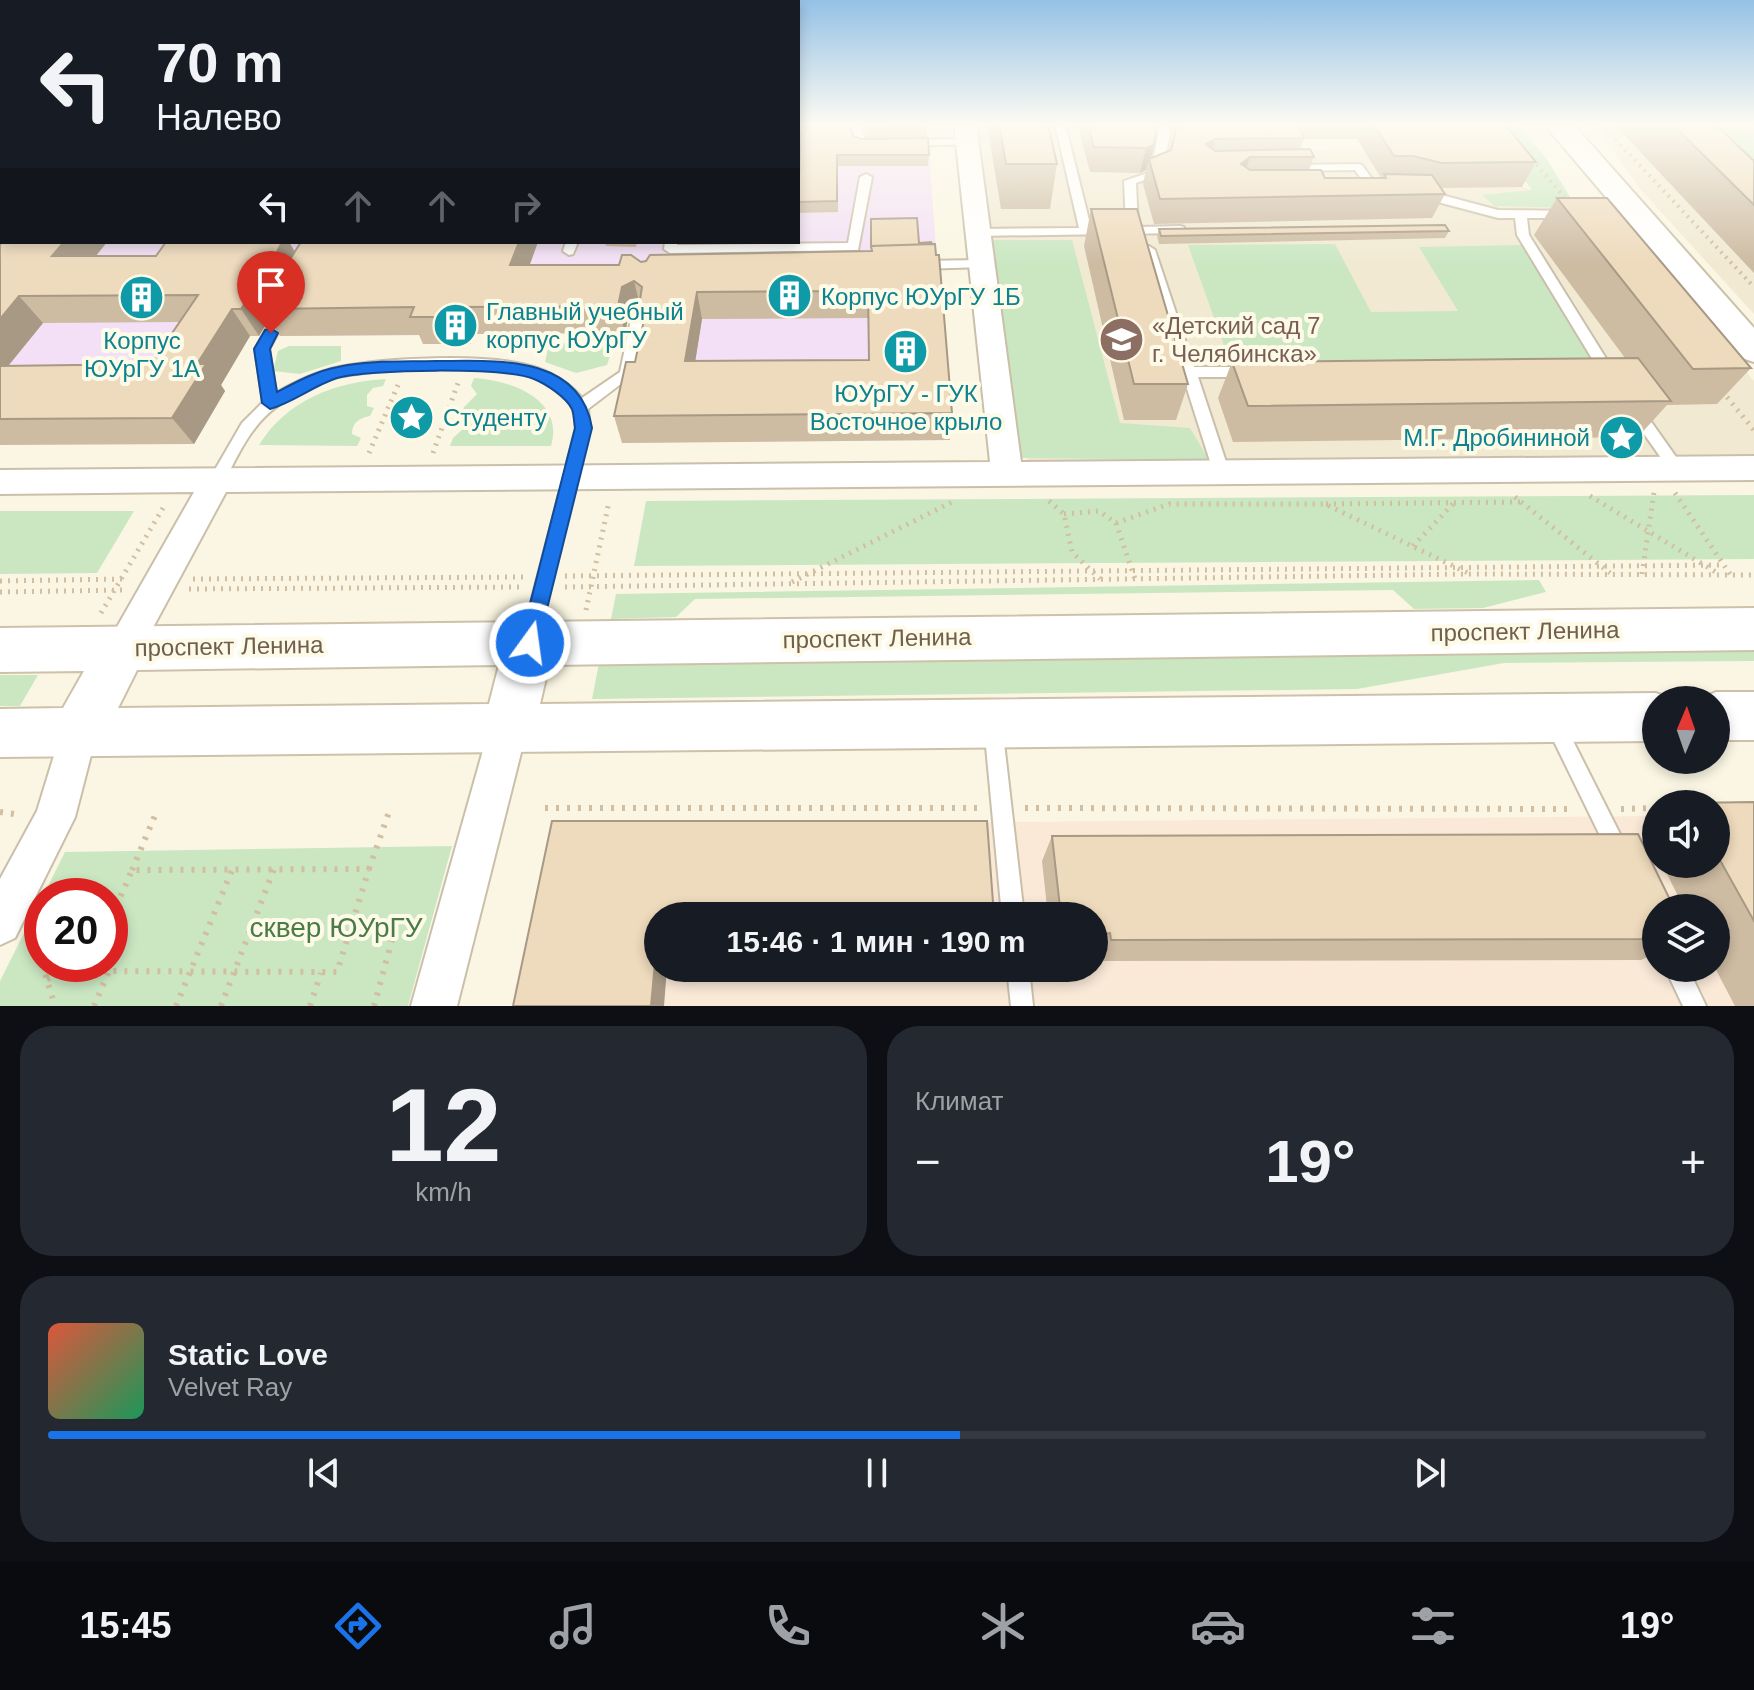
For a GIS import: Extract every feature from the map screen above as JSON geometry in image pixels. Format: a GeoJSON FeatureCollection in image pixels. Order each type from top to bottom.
{"type":"FeatureCollection","features":[{"type":"Feature","properties":{"kind":"main road","name":"проспект Ленина"},"geometry":{"type":"LineString","coordinates":[[0,650],[112,631],[530,643],[1754,629]]}},
{"type":"Feature","properties":{"kind":"main road"},"geometry":{"type":"LineString","coordinates":[[78,732],[112,631]]}},
{"type":"Feature","properties":{"kind":"main road"},"geometry":{"type":"LineString","coordinates":[[508,729],[530,643]]}},
{"type":"Feature","properties":{"kind":"main road"},"geometry":{"type":"LineString","coordinates":[[1730,716],[1754,716]]}},
{"type":"Feature","properties":{"kind":"main road"},"geometry":{"type":"LineString","coordinates":[[0,733],[1642,717]]}},
{"type":"Feature","properties":{"kind":"street"},"geometry":{"type":"LineString","coordinates":[[971,171],[981,264],[1013,475]]}},
{"type":"Feature","properties":{"kind":"street"},"geometry":{"type":"LineString","coordinates":[[1595,171],[1628,213],[1754,350]]}},
{"type":"Feature","properties":{"kind":"street"},"geometry":{"type":"LineString","coordinates":[[0,482],[1754,468]]}},
{"type":"Feature","properties":{"kind":"street"},"geometry":{"type":"LineString","coordinates":[[112,631],[159,584],[217,480]]}},
{"type":"Feature","properties":{"kind":"street"},"geometry":{"type":"LineString","coordinates":[[434,1006],[508,729]]}},
{"type":"Feature","properties":{"kind":"street"},"geometry":{"type":"LineString","coordinates":[[12,928],[55,817],[78,732]]}},
{"type":"Feature","properties":{"kind":"lane"},"geometry":{"type":"LineString","coordinates":[[1071,171],[1086,231]]}},
{"type":"Feature","properties":{"kind":"lane"},"geometry":{"type":"LineString","coordinates":[[1132,231],[1130,181],[1156,174],[1157,171]]}},
{"type":"Feature","properties":{"kind":"lane"},"geometry":{"type":"LineString","coordinates":[[1361,171],[1372,187]]}},
{"type":"Feature","properties":{"kind":"lane"},"geometry":{"type":"LineString","coordinates":[[667,249],[771,245],[858,251],[866,177]]}},
{"type":"Feature","properties":{"kind":"lane"},"geometry":{"type":"LineString","coordinates":[[1357,187],[1386,187]]}},
{"type":"Feature","properties":{"kind":"lane"},"geometry":{"type":"LineString","coordinates":[[1415,191],[1498,214],[1578,214]]}},
{"type":"Feature","properties":{"kind":"lane"},"geometry":{"type":"LineString","coordinates":[[1521,214],[1523,235],[1610,381],[1667,468]]}},
{"type":"Feature","properties":{"kind":"lane"},"geometry":{"type":"LineString","coordinates":[[978,233],[1189,230]]}},
{"type":"Feature","properties":{"kind":"lane"},"geometry":{"type":"LineString","coordinates":[[1149,250],[1222,474]]}},
{"type":"Feature","properties":{"kind":"lane"},"geometry":{"type":"LineString","coordinates":[[909,265],[981,264]]}},
{"type":"Feature","properties":{"kind":"lane"},"geometry":{"type":"LineString","coordinates":[[580,407],[627,374],[639,315]]}},
{"type":"Feature","properties":{"kind":"lane"},"geometry":{"type":"LineString","coordinates":[[270,403],[262,349],[279,318]]}},
{"type":"Feature","properties":{"kind":"lane"},"geometry":{"type":"LineString","coordinates":[[217,480],[247,426],[270,403],[306,383],[337,372],[365,367],[465,366],[528,370],[562,389],[580,407],[583,428],[530,643]]}},
{"type":"Feature","properties":{"kind":"lane"},"geometry":{"type":"LineString","coordinates":[[1189,372],[1266,372]]}},
{"type":"Feature","properties":{"kind":"lane"},"geometry":{"type":"LineString","coordinates":[[1552,718],[1630,875]]}},
{"type":"Feature","properties":{"kind":"lane"},"geometry":{"type":"LineString","coordinates":[[992,724],[1011,902]]}},
{"type":"Feature","properties":{"kind":"lane"},"geometry":{"type":"LineString","coordinates":[[1019,982],[1022,1006]]}},
{"type":"Feature","properties":{"kind":"lane"},"geometry":{"type":"LineString","coordinates":[[1683,982],[1695,1006]]}},
{"type":"Feature","properties":{"kind":"path"},"geometry":{"type":"LineString","coordinates":[[1542,171],[1578,214]]}},
{"type":"Feature","properties":{"kind":"path"},"geometry":{"type":"LineString","coordinates":[[1645,171],[1754,287]]}},
{"type":"Feature","properties":{"kind":"path"},"geometry":{"type":"LineString","coordinates":[[432,454],[465,366]]}},
{"type":"Feature","properties":{"kind":"path"},"geometry":{"type":"LineString","coordinates":[[368,454],[406,367]]}},
{"type":"Feature","properties":{"kind":"path"},"geometry":{"type":"LineString","coordinates":[[1715,382],[1754,430]]}},
{"type":"Feature","properties":{"kind":"path"},"geometry":{"type":"LineString","coordinates":[[1642,574],[1648,531],[1667,468]]}},
{"type":"Feature","properties":{"kind":"path"},"geometry":{"type":"LineString","coordinates":[[1667,468],[1731,575]]}},
{"type":"Feature","properties":{"kind":"path"},"geometry":{"type":"LineString","coordinates":[[1548,471],[1720,575]]}},
{"type":"Feature","properties":{"kind":"path"},"geometry":{"type":"LineString","coordinates":[[1484,472],[1611,574]]}},
{"type":"Feature","properties":{"kind":"path"},"geometry":{"type":"LineString","coordinates":[[792,583],[1013,475],[1064,514],[1072,552],[1100,580]]}},
{"type":"Feature","properties":{"kind":"path"},"geometry":{"type":"LineString","coordinates":[[584,619],[609,500]]}},
{"type":"Feature","properties":{"kind":"path"},"geometry":{"type":"LineString","coordinates":[[1413,546],[1455,502]]}},
{"type":"Feature","properties":{"kind":"path"},"geometry":{"type":"LineString","coordinates":[[1116,523],[1169,504],[1521,502]]}},
{"type":"Feature","properties":{"kind":"path"},"geometry":{"type":"LineString","coordinates":[[1325,504],[1471,574]]}},
{"type":"Feature","properties":{"kind":"path"},"geometry":{"type":"LineString","coordinates":[[112,631],[115,590],[164,506]]}},
{"type":"Feature","properties":{"kind":"path"},"geometry":{"type":"LineString","coordinates":[[1064,514],[1099,511],[1116,523],[1135,579]]}},
{"type":"Feature","properties":{"kind":"path"},"geometry":{"type":"LineString","coordinates":[[0,581],[121,579],[159,584],[545,582],[594,576],[1724,565]]}},
{"type":"Feature","properties":{"kind":"path"},"geometry":{"type":"LineString","coordinates":[[0,592],[115,590],[159,584],[545,582],[591,586],[1471,574],[1754,575]]}},
{"type":"Feature","properties":{"kind":"path"},"geometry":{"type":"LineString","coordinates":[[545,808],[1642,808]]}},
{"type":"Feature","properties":{"kind":"path"},"geometry":{"type":"LineString","coordinates":[[128,971],[337,972],[390,809]]}},
{"type":"Feature","properties":{"kind":"path"},"geometry":{"type":"LineString","coordinates":[[0,812],[25,816]]}},
{"type":"Feature","properties":{"kind":"path"},"geometry":{"type":"LineString","coordinates":[[128,879],[156,813]]}},
{"type":"Feature","properties":{"kind":"path"},"geometry":{"type":"LineString","coordinates":[[221,1006],[274,869]]}},
{"type":"Feature","properties":{"kind":"path"},"geometry":{"type":"LineString","coordinates":[[132,870],[369,869]]}},
{"type":"Feature","properties":{"kind":"path"},"geometry":{"type":"LineString","coordinates":[[176,1006],[232,870]]}},
{"type":"Feature","properties":{"kind":"path"},"geometry":{"type":"LineString","coordinates":[[374,1006],[392,940]]}},
{"type":"Feature","properties":{"kind":"path"},"geometry":{"type":"LineString","coordinates":[[310,1006],[321,972]]}},
{"type":"Feature","properties":{"kind":"path"},"geometry":{"type":"LineString","coordinates":[[48,982],[55,1006]]}},
{"type":"Feature","properties":{"kind":"path"},"geometry":{"type":"LineString","coordinates":[[94,1006],[104,982]]}},
{"type":"Feature","properties":{"kind":"shaded area"},"geometry":{"type":"Polygon","coordinates":[[[800,171],[930,171],[950,440],[622,443],[633,389],[656,315],[621,315],[616,333],[474,334],[470,344],[423,344],[426,335],[286,336],[296,318],[261,318],[217,390],[225,391],[194,444],[0,444],[0,296],[47,244],[800,244],[800,171]]]}},
{"type":"Feature","properties":{"kind":"shaded area"},"geometry":{"type":"Polygon","coordinates":[[[982,171],[1472,171],[1596,210],[1631,240],[1754,381],[1754,454],[1039,463],[1028,460],[1020,446],[982,171]]]}},
{"type":"Feature","properties":{"kind":"shaded area"},"geometry":{"type":"Polygon","coordinates":[[[1628,171],[1754,171],[1754,314],[1642,191],[1628,171]]]}},
{"type":"Feature","properties":{"kind":"shaded area"},"geometry":{"type":"Polygon","coordinates":[[[1642,816],[1642,878],[1720,878],[1724,894],[1642,894],[1642,982],[1730,982],[1730,916],[1754,1006],[527,1006],[567,826],[1642,816]]]}},
{"type":"Feature","properties":{"kind":"green space"},"geometry":{"type":"Polygon","coordinates":[[[1518,171],[1554,171],[1577,208],[1494,206],[1482,195],[1532,190],[1518,171]]]}},
{"type":"Feature","properties":{"kind":"green space"},"geometry":{"type":"Polygon","coordinates":[[[1738,171],[1754,171],[1754,186],[1738,171]]]}},
{"type":"Feature","properties":{"kind":"green space"},"geometry":{"type":"Polygon","coordinates":[[[992,240],[1072,240],[1120,423],[1190,428],[1209,460],[1021,458],[992,240]]]}},
{"type":"Feature","properties":{"kind":"green space"},"geometry":{"type":"Polygon","coordinates":[[[1335,244],[1371,312],[1458,311],[1419,247],[1522,245],[1616,378],[1237,382],[1188,245],[1335,244]]]}},
{"type":"Feature","properties":{"kind":"green space"},"geometry":{"type":"Polygon","coordinates":[[[562,343],[608,343],[613,347],[607,365],[576,373],[545,362],[548,349],[562,343]]]}},
{"type":"Feature","properties":{"kind":"green space"},"geometry":{"type":"Polygon","coordinates":[[[289,346],[341,346],[341,361],[300,374],[273,371],[278,351],[289,346]]]}},
{"type":"Feature","properties":{"kind":"green space"},"geometry":{"type":"Polygon","coordinates":[[[474,378],[518,388],[542,404],[550,416],[553,430],[551,446],[450,446],[453,438],[464,428],[465,419],[461,416],[464,407],[477,394],[471,386],[474,378]]]}},
{"type":"Feature","properties":{"kind":"green space"},"geometry":{"type":"Polygon","coordinates":[[[386,379],[383,386],[373,388],[367,395],[367,406],[374,408],[370,416],[360,419],[353,426],[352,434],[361,438],[357,446],[259,445],[283,416],[314,396],[349,384],[386,379]]]}},
{"type":"Feature","properties":{"kind":"green space"},"geometry":{"type":"Polygon","coordinates":[[[1754,495],[1754,559],[634,566],[646,501],[1754,495]]]}},
{"type":"Feature","properties":{"kind":"green space"},"geometry":{"type":"Polygon","coordinates":[[[0,511],[134,511],[97,573],[0,574],[0,511]]]}},
{"type":"Feature","properties":{"kind":"green space"},"geometry":{"type":"Polygon","coordinates":[[[1539,580],[1546,592],[1483,608],[1414,609],[1393,590],[695,599],[676,617],[611,619],[616,594],[1539,580]]]}},
{"type":"Feature","properties":{"kind":"green space"},"geometry":{"type":"Polygon","coordinates":[[[1754,651],[1754,661],[1504,663],[1357,689],[592,699],[599,663],[1754,651]]]}},
{"type":"Feature","properties":{"kind":"green space"},"geometry":{"type":"Polygon","coordinates":[[[0,675],[38,675],[20,706],[0,706],[0,675]]]}},
{"type":"Feature","properties":{"kind":"green space","name":"сквер ЮУрГУ"},"geometry":{"type":"Polygon","coordinates":[[[452,846],[408,1006],[0,1006],[0,981],[24,933],[24,982],[128,982],[128,878],[52,878],[65,852],[452,846]]]}},
{"type":"Feature","properties":{"kind":"building"},"geometry":{"type":"Polygon","coordinates":[[[800,171],[837,171],[837,201],[800,202],[800,171]]]}},
{"type":"Feature","properties":{"kind":"building"},"geometry":{"type":"Polygon","coordinates":[[[1152,171],[1321,171],[1325,178],[1432,175],[1445,194],[1160,199],[1152,171]]]}},
{"type":"Feature","properties":{"kind":"building"},"geometry":{"type":"Polygon","coordinates":[[[1720,171],[1754,171],[1754,205],[1720,171]]]}},
{"type":"Feature","properties":{"kind":"building"},"geometry":{"type":"Polygon","coordinates":[[[1557,198],[1607,198],[1751,368],[1693,369],[1557,198]]]}},
{"type":"Feature","properties":{"kind":"building"},"geometry":{"type":"Polygon","coordinates":[[[1091,209],[1137,209],[1188,384],[1134,384],[1091,209]]]}},
{"type":"Feature","properties":{"kind":"building"},"geometry":{"type":"Polygon","coordinates":[[[917,218],[919,243],[932,244],[871,246],[871,219],[917,218]]]}},
{"type":"Feature","properties":{"kind":"building"},"geometry":{"type":"Polygon","coordinates":[[[1445,225],[1449,231],[1161,236],[1159,229],[1445,225]]]}},
{"type":"Feature","properties":{"kind":"building"},"geometry":{"type":"Polygon","coordinates":[[[1,244],[62,244],[52,256],[156,256],[165,244],[281,244],[273,260],[277,264],[287,264],[300,244],[518,244],[510,265],[619,265],[622,255],[631,255],[641,262],[650,255],[872,251],[871,246],[935,244],[936,255],[939,255],[952,413],[614,416],[626,362],[635,362],[647,306],[639,306],[642,287],[634,281],[622,287],[618,306],[462,307],[458,317],[410,317],[414,307],[263,309],[272,290],[264,284],[257,285],[241,309],[232,309],[197,364],[206,364],[172,418],[0,419],[0,366],[151,364],[198,295],[19,296],[0,319],[1,244]],[[868,291],[697,292],[685,361],[869,360],[868,291]]]}},
{"type":"Feature","properties":{"kind":"building"},"geometry":{"type":"Polygon","coordinates":[[[1638,358],[1671,401],[1248,406],[1232,362],[1638,358]]]}},
{"type":"Feature","properties":{"kind":"building"},"geometry":{"type":"Polygon","coordinates":[[[1730,802],[1754,802],[1754,921],[1730,878],[1730,802]]]}},
{"type":"Feature","properties":{"kind":"building"},"geometry":{"type":"Polygon","coordinates":[[[552,821],[987,821],[993,902],[644,902],[644,982],[653,982],[651,1006],[513,1006],[552,821]]]}},
{"type":"Feature","properties":{"kind":"building"},"geometry":{"type":"Polygon","coordinates":[[[1638,834],[1642,842],[1642,878],[1659,878],[1667,894],[1642,894],[1642,939],[1111,940],[1108,933],[1108,902],[1059,902],[1052,836],[1638,834]]]}},
{"type":"Feature","properties":{"kind":"place","name":"Корпус ЮУрГУ 1Б"},"geometry":{"type":"Point","coordinates":[790,296]}},
{"type":"Feature","properties":{"kind":"place","name":"Корпус ЮУрГУ 1А"},"geometry":{"type":"Point","coordinates":[142,298]}},
{"type":"Feature","properties":{"kind":"place","name":"Главный учебный корпус ЮУрГУ"},"geometry":{"type":"Point","coordinates":[455,325]}},
{"type":"Feature","properties":{"kind":"place","name":"«Детский сад 7 г. Челябинска»"},"geometry":{"type":"Point","coordinates":[1121,339]}},
{"type":"Feature","properties":{"kind":"place","name":"ЮУрГУ - ГУК Восточное крыло"},"geometry":{"type":"Point","coordinates":[906,351]}},
{"type":"Feature","properties":{"kind":"place","name":"Студенту"},"geometry":{"type":"Point","coordinates":[412,417]}},
{"type":"Feature","properties":{"kind":"place","name":"М.Г. Дробининой"},"geometry":{"type":"Point","coordinates":[1621,437]}},
{"type":"Feature","properties":{"kind":"route"},"geometry":{"type":"LineString","coordinates":[[271,333],[262,349],[270,403],[306,383],[337,372],[365,367],[489,366],[513,367],[542,375],[580,407],[583,428],[578,452],[530,643]]}}]}
